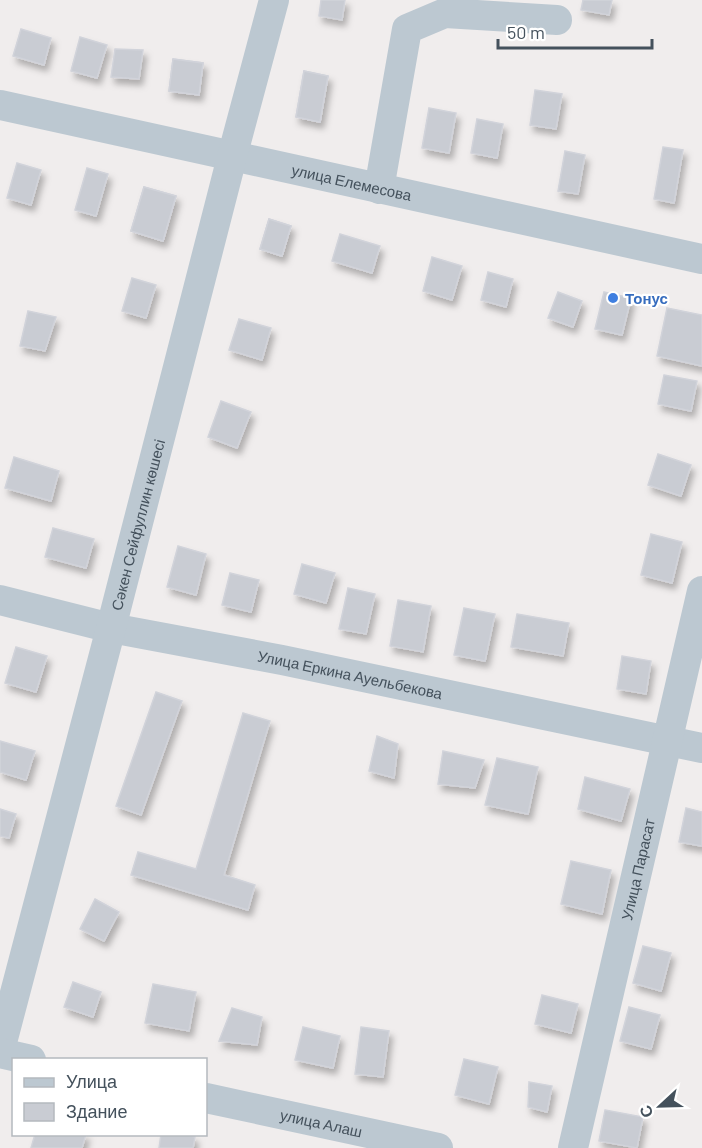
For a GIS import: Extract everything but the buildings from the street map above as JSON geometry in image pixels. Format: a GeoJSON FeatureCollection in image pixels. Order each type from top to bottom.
{"type":"FeatureCollection","features":[{"type":"Feature","properties":{"kind":"street","name":"Сәкен Сейфуллин көшесі"},"geometry":{"type":"LineString","coordinates":[[0,1052],[274,0]]}},
{"type":"Feature","properties":{"kind":"street"},"geometry":{"type":"LineString","coordinates":[[379,189],[407,29],[445,14],[557,20]]}},
{"type":"Feature","properties":{"kind":"street","name":"улица Елемесова"},"geometry":{"type":"LineString","coordinates":[[0,105],[702,259]]}},
{"type":"Feature","properties":{"kind":"street","name":"Улица Парасат"},"geometry":{"type":"LineString","coordinates":[[573,1148],[702,591]]}},
{"type":"Feature","properties":{"kind":"street","name":"Улица Еркина Ауельбекова"},"geometry":{"type":"LineString","coordinates":[[0,600],[111,628],[282,660],[702,748]]}},
{"type":"Feature","properties":{"kind":"street"},"geometry":{"type":"LineString","coordinates":[[0,1052],[27,1058]]}},
{"type":"Feature","properties":{"kind":"street","name":"улица Алаш"},"geometry":{"type":"LineString","coordinates":[[207,1098],[438,1148]]}},
{"type":"Feature","properties":{"kind":"place","name":"Тонус"},"geometry":{"type":"Point","coordinates":[613,298]}}]}
